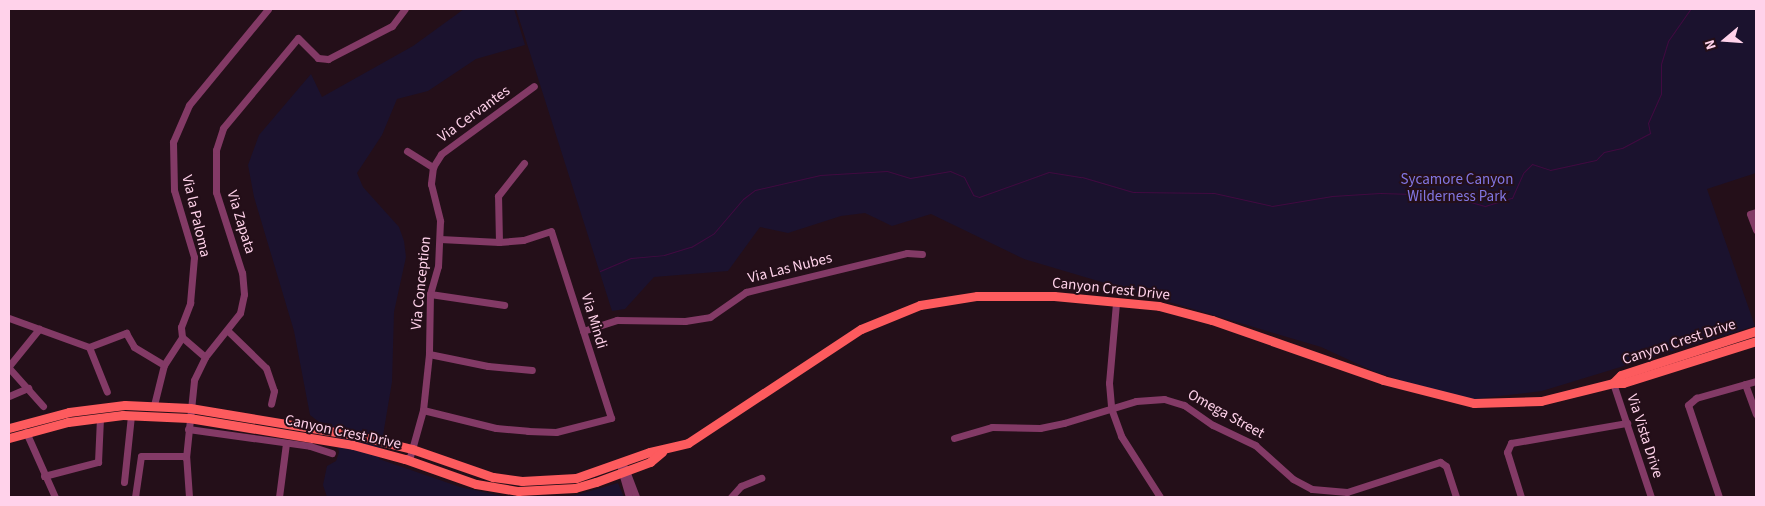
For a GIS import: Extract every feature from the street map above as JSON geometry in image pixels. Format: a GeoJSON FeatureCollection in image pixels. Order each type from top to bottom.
{"type":"FeatureCollection","features":[{"type":"Feature","properties":{"kind":"main road","name":"Canyon Crest Drive"},"geometry":{"type":"LineString","coordinates":[[9,438],[26,432],[100,418],[131,415],[189,418],[353,446],[409,460],[476,484],[518,491],[575,488],[624,469],[650,452],[662,452],[688,443],[723,423],[853,333],[920,305],[994,295],[1054,296],[1159,306],[1212,320],[1383,380],[1474,402],[1541,401],[1613,383],[1623,383],[1756,341]]}},
{"type":"Feature","properties":{"kind":"main road","name":"Canyon Crest Drive"},"geometry":{"type":"LineString","coordinates":[[1613,383],[1621,375],[1756,331]]}},
{"type":"Feature","properties":{"kind":"main road","name":"Canyon Crest Drive"},"geometry":{"type":"LineString","coordinates":[[9,428],[69,412],[154,405],[190,408],[359,436],[412,449],[483,475],[522,481],[576,478],[624,469]]}},
{"type":"Feature","properties":{"kind":"street","name":"Via la Paloma"},"geometry":{"type":"LineString","coordinates":[[182,337],[181,327],[190,303],[194,257],[173,182],[173,142],[189,105],[268,9]]}},
{"type":"Feature","properties":{"kind":"street","name":"Via Zapata"},"geometry":{"type":"LineString","coordinates":[[189,497],[186,456],[194,380],[205,358],[228,331],[240,313],[244,294],[242,273],[216,192],[216,150],[223,128],[298,38],[318,58],[328,59],[392,26],[405,9]]}},
{"type":"Feature","properties":{"kind":"street","name":"Via Cervantes"},"geometry":{"type":"LineString","coordinates":[[433,167],[442,154],[534,86]]}},
{"type":"Feature","properties":{"kind":"street"},"geometry":{"type":"LineString","coordinates":[[407,151],[433,167]]}},
{"type":"Feature","properties":{"kind":"street"},"geometry":{"type":"LineString","coordinates":[[440,240],[499,242],[498,196],[524,163]]}},
{"type":"Feature","properties":{"kind":"street","name":"Via Conception"},"geometry":{"type":"LineString","coordinates":[[409,460],[423,410],[429,354],[430,294],[438,266],[440,221],[431,184],[433,167]]}},
{"type":"Feature","properties":{"kind":"street"},"geometry":{"type":"LineString","coordinates":[[1753,213],[1756,230]]}},
{"type":"Feature","properties":{"kind":"street","name":"Via Mindi"},"geometry":{"type":"LineString","coordinates":[[423,410],[496,428],[528,431],[556,432],[611,418],[551,232],[523,240],[499,242]]}},
{"type":"Feature","properties":{"kind":"street","name":"Via Las Nubes"},"geometry":{"type":"LineString","coordinates":[[583,331],[617,320],[685,321],[710,317],[746,292],[907,253],[922,254]]}},
{"type":"Feature","properties":{"kind":"street"},"geometry":{"type":"LineString","coordinates":[[430,294],[504,305]]}},
{"type":"Feature","properties":{"kind":"street"},"geometry":{"type":"LineString","coordinates":[[1116,302],[1109,383],[1111,408],[1121,436],[1160,497]]}},
{"type":"Feature","properties":{"kind":"street"},"geometry":{"type":"LineString","coordinates":[[9,318],[89,347],[126,333],[134,347],[164,365]]}},
{"type":"Feature","properties":{"kind":"street"},"geometry":{"type":"LineString","coordinates":[[39,329],[9,367],[43,406]]}},
{"type":"Feature","properties":{"kind":"street"},"geometry":{"type":"LineString","coordinates":[[228,331],[266,368],[274,391],[271,404]]}},
{"type":"Feature","properties":{"kind":"street"},"geometry":{"type":"LineString","coordinates":[[154,405],[164,365],[182,337],[205,358]]}},
{"type":"Feature","properties":{"kind":"street"},"geometry":{"type":"LineString","coordinates":[[89,347],[106,392]]}},
{"type":"Feature","properties":{"kind":"street"},"geometry":{"type":"LineString","coordinates":[[429,354],[488,366],[532,370]]}},
{"type":"Feature","properties":{"kind":"street"},"geometry":{"type":"LineString","coordinates":[[1718,497],[1688,405],[1696,398],[1756,381]]}},
{"type":"Feature","properties":{"kind":"street","name":"Via Vista Drive"},"geometry":{"type":"LineString","coordinates":[[1613,383],[1651,497]]}},
{"type":"Feature","properties":{"kind":"street"},"geometry":{"type":"LineString","coordinates":[[1745,384],[1756,414]]}},
{"type":"Feature","properties":{"kind":"street"},"geometry":{"type":"LineString","coordinates":[[9,396],[28,388]]}},
{"type":"Feature","properties":{"kind":"street","name":"Omega Street"},"geometry":{"type":"LineString","coordinates":[[954,438],[992,427],[1040,428],[1064,423],[1147,398],[1179,402],[1217,427],[1258,447],[1296,482],[1323,492],[1351,491],[1443,462],[1456,497]]}},
{"type":"Feature","properties":{"kind":"street"},"geometry":{"type":"LineString","coordinates":[[124,482],[131,415]]}},
{"type":"Feature","properties":{"kind":"street"},"geometry":{"type":"LineString","coordinates":[[44,476],[98,462],[100,418]]}},
{"type":"Feature","properties":{"kind":"street"},"geometry":{"type":"LineString","coordinates":[[1521,497],[1507,448],[1511,443],[1627,423]]}},
{"type":"Feature","properties":{"kind":"street"},"geometry":{"type":"LineString","coordinates":[[188,429],[286,443],[332,453]]}},
{"type":"Feature","properties":{"kind":"street"},"geometry":{"type":"LineString","coordinates":[[26,432],[55,497]]}},
{"type":"Feature","properties":{"kind":"street"},"geometry":{"type":"LineString","coordinates":[[279,497],[286,443]]}},
{"type":"Feature","properties":{"kind":"street"},"geometry":{"type":"LineString","coordinates":[[135,497],[141,456],[186,456]]}},
{"type":"Feature","properties":{"kind":"street"},"geometry":{"type":"LineString","coordinates":[[624,469],[629,497]]}},
{"type":"Feature","properties":{"kind":"street"},"geometry":{"type":"LineString","coordinates":[[624,469],[636,497]]}},
{"type":"Feature","properties":{"kind":"street"},"geometry":{"type":"LineString","coordinates":[[731,497],[741,486],[761,478]]}},
{"type":"Feature","properties":{"kind":"green space"},"geometry":{"type":"Polygon","coordinates":[[[464,9],[514,9],[525,45],[476,59],[428,91],[397,99],[382,135],[357,173],[363,187],[399,227],[404,241],[406,257],[394,312],[392,382],[379,459],[460,487],[507,497],[327,497],[323,485],[327,466],[336,461],[339,452],[332,424],[319,422],[310,415],[294,331],[254,197],[248,165],[259,135],[311,74],[322,97],[413,46],[464,9]]]}},
{"type":"Feature","properties":{"kind":"green space","name":"Sycamore Canyon Wilderness Park"},"geometry":{"type":"Polygon","coordinates":[[[516,9],[1756,9],[1756,173],[1707,189],[1755,326],[1542,391],[1475,399],[1424,388],[1373,371],[1321,347],[1024,259],[931,214],[892,226],[865,213],[841,216],[788,233],[760,227],[728,271],[654,277],[625,309],[612,311],[516,9]]]}},
{"type":"Feature","properties":{"kind":"green space"},"geometry":{"type":"Polygon","coordinates":[[[618,483],[624,497],[560,497],[576,495],[618,483]]]}},
{"type":"Feature","properties":{"kind":"waterway"},"geometry":{"type":"LineString","coordinates":[[600,271],[631,258],[664,255],[691,247],[714,233],[743,199],[755,190],[820,175],[887,171],[910,178],[950,171],[964,177],[973,195],[979,197],[1049,172],[1082,177],[1133,192],[1214,193],[1272,206],[1332,196],[1380,193],[1446,195],[1485,206],[1512,198],[1523,173],[1532,164],[1550,170],[1596,160],[1604,152],[1622,148],[1650,133],[1648,123],[1661,94],[1661,64],[1668,41],[1690,9]]}}]}
